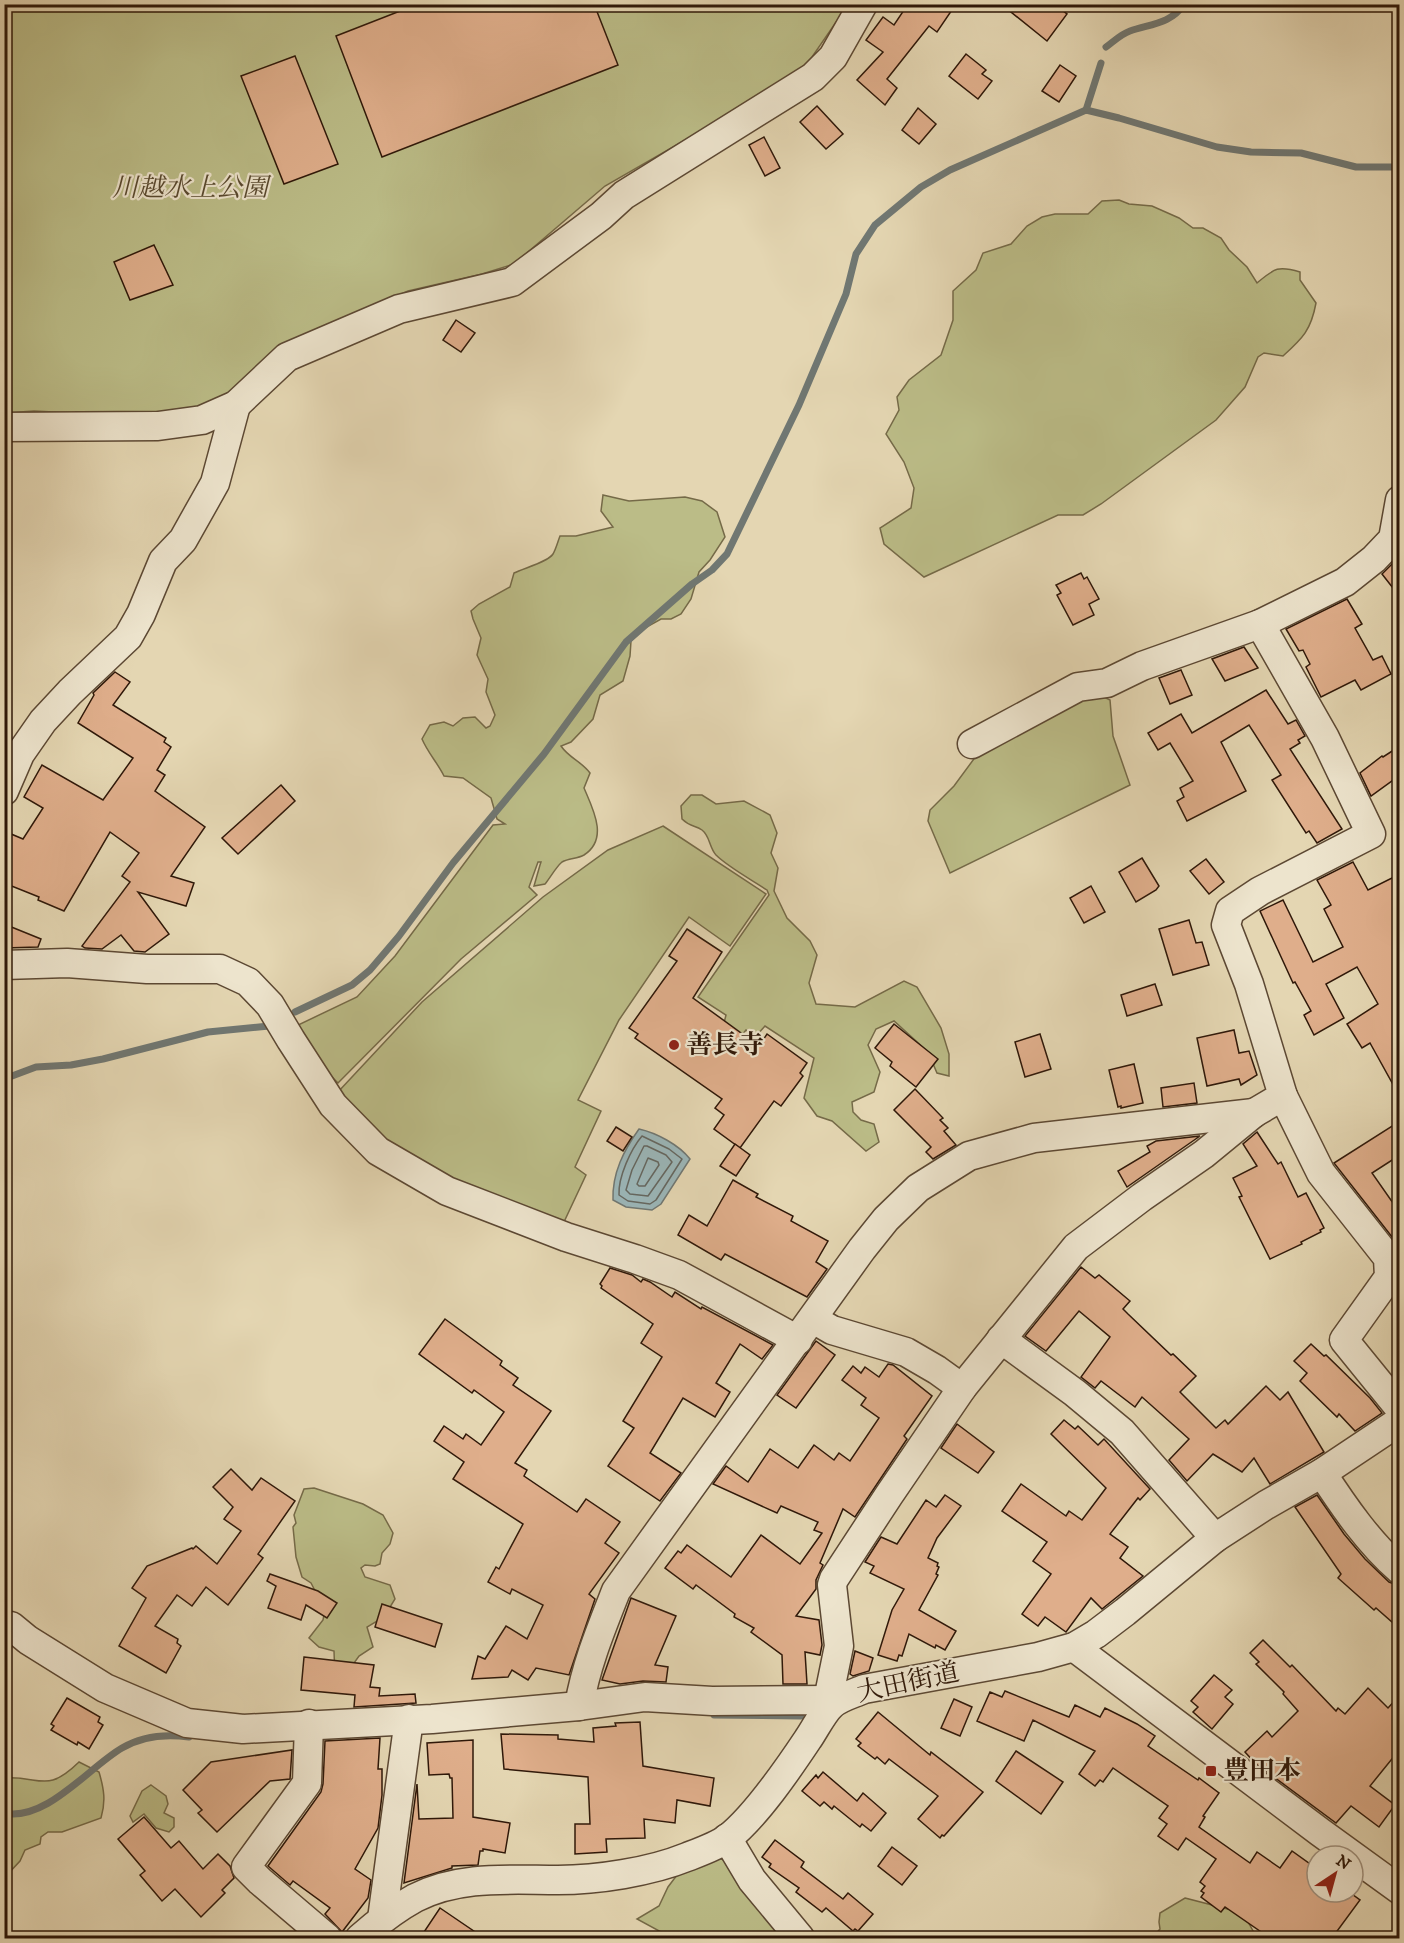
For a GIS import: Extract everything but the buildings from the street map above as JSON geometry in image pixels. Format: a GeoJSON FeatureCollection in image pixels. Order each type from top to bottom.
{"type":"FeatureCollection","features":[{"type":"Feature","properties":{"kind":"street"},"geometry":{"type":"LineString","coordinates":[[4,427],[158,426],[202,420],[236,405],[286,357],[399,309],[512,282],[601,216],[624,195],[813,77],[833,57],[863,4]]}},
{"type":"Feature","properties":{"kind":"street"},"geometry":{"type":"LineString","coordinates":[[4,791],[20,754],[43,721],[128,637],[141,614],[163,561],[183,540],[215,483],[236,405]]}},
{"type":"Feature","properties":{"kind":"street"},"geometry":{"type":"LineString","coordinates":[[972,744],[1078,687],[1107,683],[1142,666],[1260,624],[1345,582],[1374,559],[1393,539],[1400,500]]}},
{"type":"Feature","properties":{"kind":"street"},"geometry":{"type":"LineString","coordinates":[[1260,624],[1324,738],[1371,834],[1260,891],[1230,911],[1226,925],[1249,984],[1283,1096],[1321,1173],[1394,1254],[1389,1277],[1344,1340],[1400,1409]]}},
{"type":"Feature","properties":{"kind":"street"},"geometry":{"type":"LineString","coordinates":[[4,965],[67,963],[147,969],[220,969],[248,982],[270,1005],[333,1105],[378,1151],[447,1191],[566,1237],[679,1275],[805,1330],[832,1330],[906,1352],[962,1388]]}},
{"type":"Feature","properties":{"kind":"street"},"geometry":{"type":"LineString","coordinates":[[4,1625],[10,1626],[28,1640],[105,1688],[187,1723],[243,1729],[308,1732],[407,1729],[432,1719],[579,1706],[645,1697],[712,1701],[830,1703],[839,1646],[832,1585],[834,1579],[962,1388],[1076,1247],[1204,1154],[1254,1113],[1283,1096]]}},
{"type":"Feature","properties":{"kind":"street"},"geometry":{"type":"LineString","coordinates":[[579,1706],[592,1651],[616,1591],[862,1249],[886,1219],[918,1188],[969,1156],[1034,1137],[1254,1113]]}},
{"type":"Feature","properties":{"kind":"street"},"geometry":{"type":"LineString","coordinates":[[1000,1339],[1075,1393],[1122,1432],[1215,1538]]}},
{"type":"Feature","properties":{"kind":"street","name":"大田街道"},"geometry":{"type":"LineString","coordinates":[[360,1938],[382,1919],[416,1898],[462,1883],[514,1878],[559,1880],[604,1876],[686,1858],[727,1838],[746,1820],[785,1773],[830,1703],[864,1689],[1038,1657],[1074,1647],[1125,1612],[1215,1538],[1322,1473],[1400,1421]]}},
{"type":"Feature","properties":{"kind":"street"},"geometry":{"type":"LineString","coordinates":[[1322,1473],[1337,1496],[1379,1549],[1400,1570]]}},
{"type":"Feature","properties":{"kind":"street"},"geometry":{"type":"LineString","coordinates":[[1074,1647],[1320,1833],[1400,1890]]}},
{"type":"Feature","properties":{"kind":"street"},"geometry":{"type":"LineString","coordinates":[[382,1919],[407,1729]]}},
{"type":"Feature","properties":{"kind":"street"},"geometry":{"type":"LineString","coordinates":[[308,1732],[307,1783],[246,1867],[327,1938]]}},
{"type":"Feature","properties":{"kind":"street"},"geometry":{"type":"LineString","coordinates":[[727,1838],[752,1880],[800,1938]]}},
{"type":"Feature","properties":{"kind":"green space","name":"川越水上公園"},"geometry":{"type":"Polygon","coordinates":[[[4,5],[848,5],[812,57],[791,79],[605,186],[514,264],[408,291],[278,349],[223,398],[184,412],[114,415],[34,411],[5,413],[4,5]]]}},
{"type":"Feature","properties":{"kind":"green space"},"geometry":{"type":"Polygon","coordinates":[[[1119,200],[1129,204],[1152,206],[1179,218],[1193,228],[1203,228],[1221,238],[1229,250],[1247,267],[1257,283],[1276,270],[1286,269],[1300,272],[1300,280],[1316,303],[1309,327],[1283,356],[1264,353],[1258,357],[1245,387],[1216,420],[1101,504],[1083,515],[1058,515],[924,577],[884,544],[880,528],[911,508],[914,488],[904,462],[886,434],[899,410],[897,397],[909,380],[941,355],[953,320],[953,291],[976,270],[983,253],[1011,244],[1027,226],[1042,217],[1055,214],[1088,214],[1102,201],[1119,200]]]}},
{"type":"Feature","properties":{"kind":"green space"},"geometry":{"type":"Polygon","coordinates":[[[603,495],[629,501],[685,497],[702,501],[717,512],[725,537],[699,572],[691,599],[681,614],[671,619],[661,619],[643,629],[631,641],[630,656],[623,681],[600,695],[593,719],[571,742],[561,746],[590,773],[584,788],[595,814],[596,841],[584,855],[562,862],[545,884],[534,886],[541,862],[538,862],[529,887],[537,895],[461,959],[338,1083],[317,1062],[296,1026],[357,997],[395,956],[493,825],[505,824],[497,819],[491,798],[463,778],[444,776],[422,739],[430,725],[444,722],[453,726],[463,718],[475,717],[486,728],[490,726],[495,715],[486,692],[488,679],[477,655],[481,638],[471,611],[510,587],[514,573],[550,557],[560,536],[576,536],[613,527],[601,511],[603,495]]]}},
{"type":"Feature","properties":{"kind":"green space"},"geometry":{"type":"Polygon","coordinates":[[[1100,695],[1110,700],[1113,736],[1130,785],[950,873],[928,821],[930,810],[954,786],[979,752],[1070,700],[1100,695]]]}},
{"type":"Feature","properties":{"kind":"green space"},"geometry":{"type":"Polygon","coordinates":[[[691,795],[702,795],[716,804],[744,801],[770,815],[777,833],[771,853],[778,868],[774,891],[787,918],[810,941],[817,955],[809,983],[816,1004],[855,1007],[904,981],[917,987],[941,1028],[949,1054],[949,1076],[937,1073],[928,1052],[894,1021],[876,1029],[868,1045],[880,1072],[874,1092],[852,1102],[853,1112],[861,1120],[874,1124],[879,1142],[866,1151],[832,1121],[817,1116],[804,1098],[814,1058],[765,1026],[756,1036],[746,1030],[742,1035],[724,1023],[726,1015],[698,997],[769,895],[767,890],[721,860],[712,849],[707,835],[682,819],[681,806],[691,795]]]}},
{"type":"Feature","properties":{"kind":"green space"},"geometry":{"type":"Polygon","coordinates":[[[663,826],[766,894],[730,946],[689,917],[619,1020],[578,1100],[601,1111],[575,1167],[586,1175],[563,1224],[443,1174],[398,1148],[366,1123],[338,1092],[422,1002],[543,897],[608,850],[663,826]]]}},
{"type":"Feature","properties":{"kind":"green space"},"geometry":{"type":"Polygon","coordinates":[[[314,1488],[363,1504],[383,1515],[393,1533],[390,1544],[382,1553],[380,1564],[365,1565],[361,1568],[365,1577],[390,1585],[395,1599],[384,1617],[367,1627],[373,1647],[359,1656],[344,1677],[335,1678],[334,1651],[319,1647],[309,1638],[323,1620],[325,1610],[311,1583],[302,1577],[296,1557],[294,1515],[304,1489],[314,1488]]]}},
{"type":"Feature","properties":{"kind":"green space"},"geometry":{"type":"Polygon","coordinates":[[[79,1762],[99,1772],[104,1795],[101,1818],[62,1832],[48,1832],[41,1837],[40,1844],[25,1850],[20,1861],[5,1877],[5,1778],[51,1781],[68,1772],[79,1762]]]}},
{"type":"Feature","properties":{"kind":"green space"},"geometry":{"type":"Polygon","coordinates":[[[151,1785],[166,1796],[168,1804],[164,1813],[174,1818],[174,1827],[169,1832],[156,1828],[144,1814],[133,1822],[130,1816],[142,1791],[151,1785]]]}},
{"type":"Feature","properties":{"kind":"green space"},"geometry":{"type":"Polygon","coordinates":[[[717,1857],[737,1866],[791,1938],[672,1938],[637,1919],[659,1906],[668,1887],[680,1871],[717,1857]]]}},
{"type":"Feature","properties":{"kind":"green space"},"geometry":{"type":"Polygon","coordinates":[[[1185,1898],[1243,1913],[1257,1938],[1152,1938],[1160,1929],[1160,1913],[1185,1898]]]}},
{"type":"Feature","properties":{"kind":"water"},"geometry":{"type":"Polygon","coordinates":[[[639,1129],[667,1140],[690,1159],[661,1204],[652,1210],[626,1207],[613,1200],[613,1190],[620,1162],[639,1129]]]}},
{"type":"Feature","properties":{"kind":"waterway"},"geometry":{"type":"LineString","coordinates":[[1106,47],[1127,32],[1173,16],[1184,4]]}},
{"type":"Feature","properties":{"kind":"waterway"},"geometry":{"type":"LineString","coordinates":[[1086,110],[1101,63]]}},
{"type":"Feature","properties":{"kind":"waterway"},"geometry":{"type":"LineString","coordinates":[[295,1012],[352,985],[370,970],[399,936],[453,863],[544,754],[626,642],[692,584],[712,570],[727,554],[799,405],[846,294],[856,254],[875,225],[921,187],[950,170],[1086,110],[1217,147],[1251,152],[1301,153],[1356,167],[1400,167]]}},
{"type":"Feature","properties":{"kind":"waterway"},"geometry":{"type":"LineString","coordinates":[[4,1079],[36,1067],[71,1065],[103,1059],[208,1032],[269,1026]]}},
{"type":"Feature","properties":{"kind":"waterway"},"geometry":{"type":"LineString","coordinates":[[714,1715],[801,1716]]}},
{"type":"Feature","properties":{"kind":"waterway"},"geometry":{"type":"LineString","coordinates":[[4,1813],[20,1814],[51,1801],[130,1744],[155,1737],[189,1737]]}},
{"type":"Feature","properties":{"kind":"place","name":"善長寺"},"geometry":{"type":"Point","coordinates":[674,1045]}},
{"type":"Feature","properties":{"kind":"place","name":"豊田本"},"geometry":{"type":"Point","coordinates":[1211,1771]}}]}
